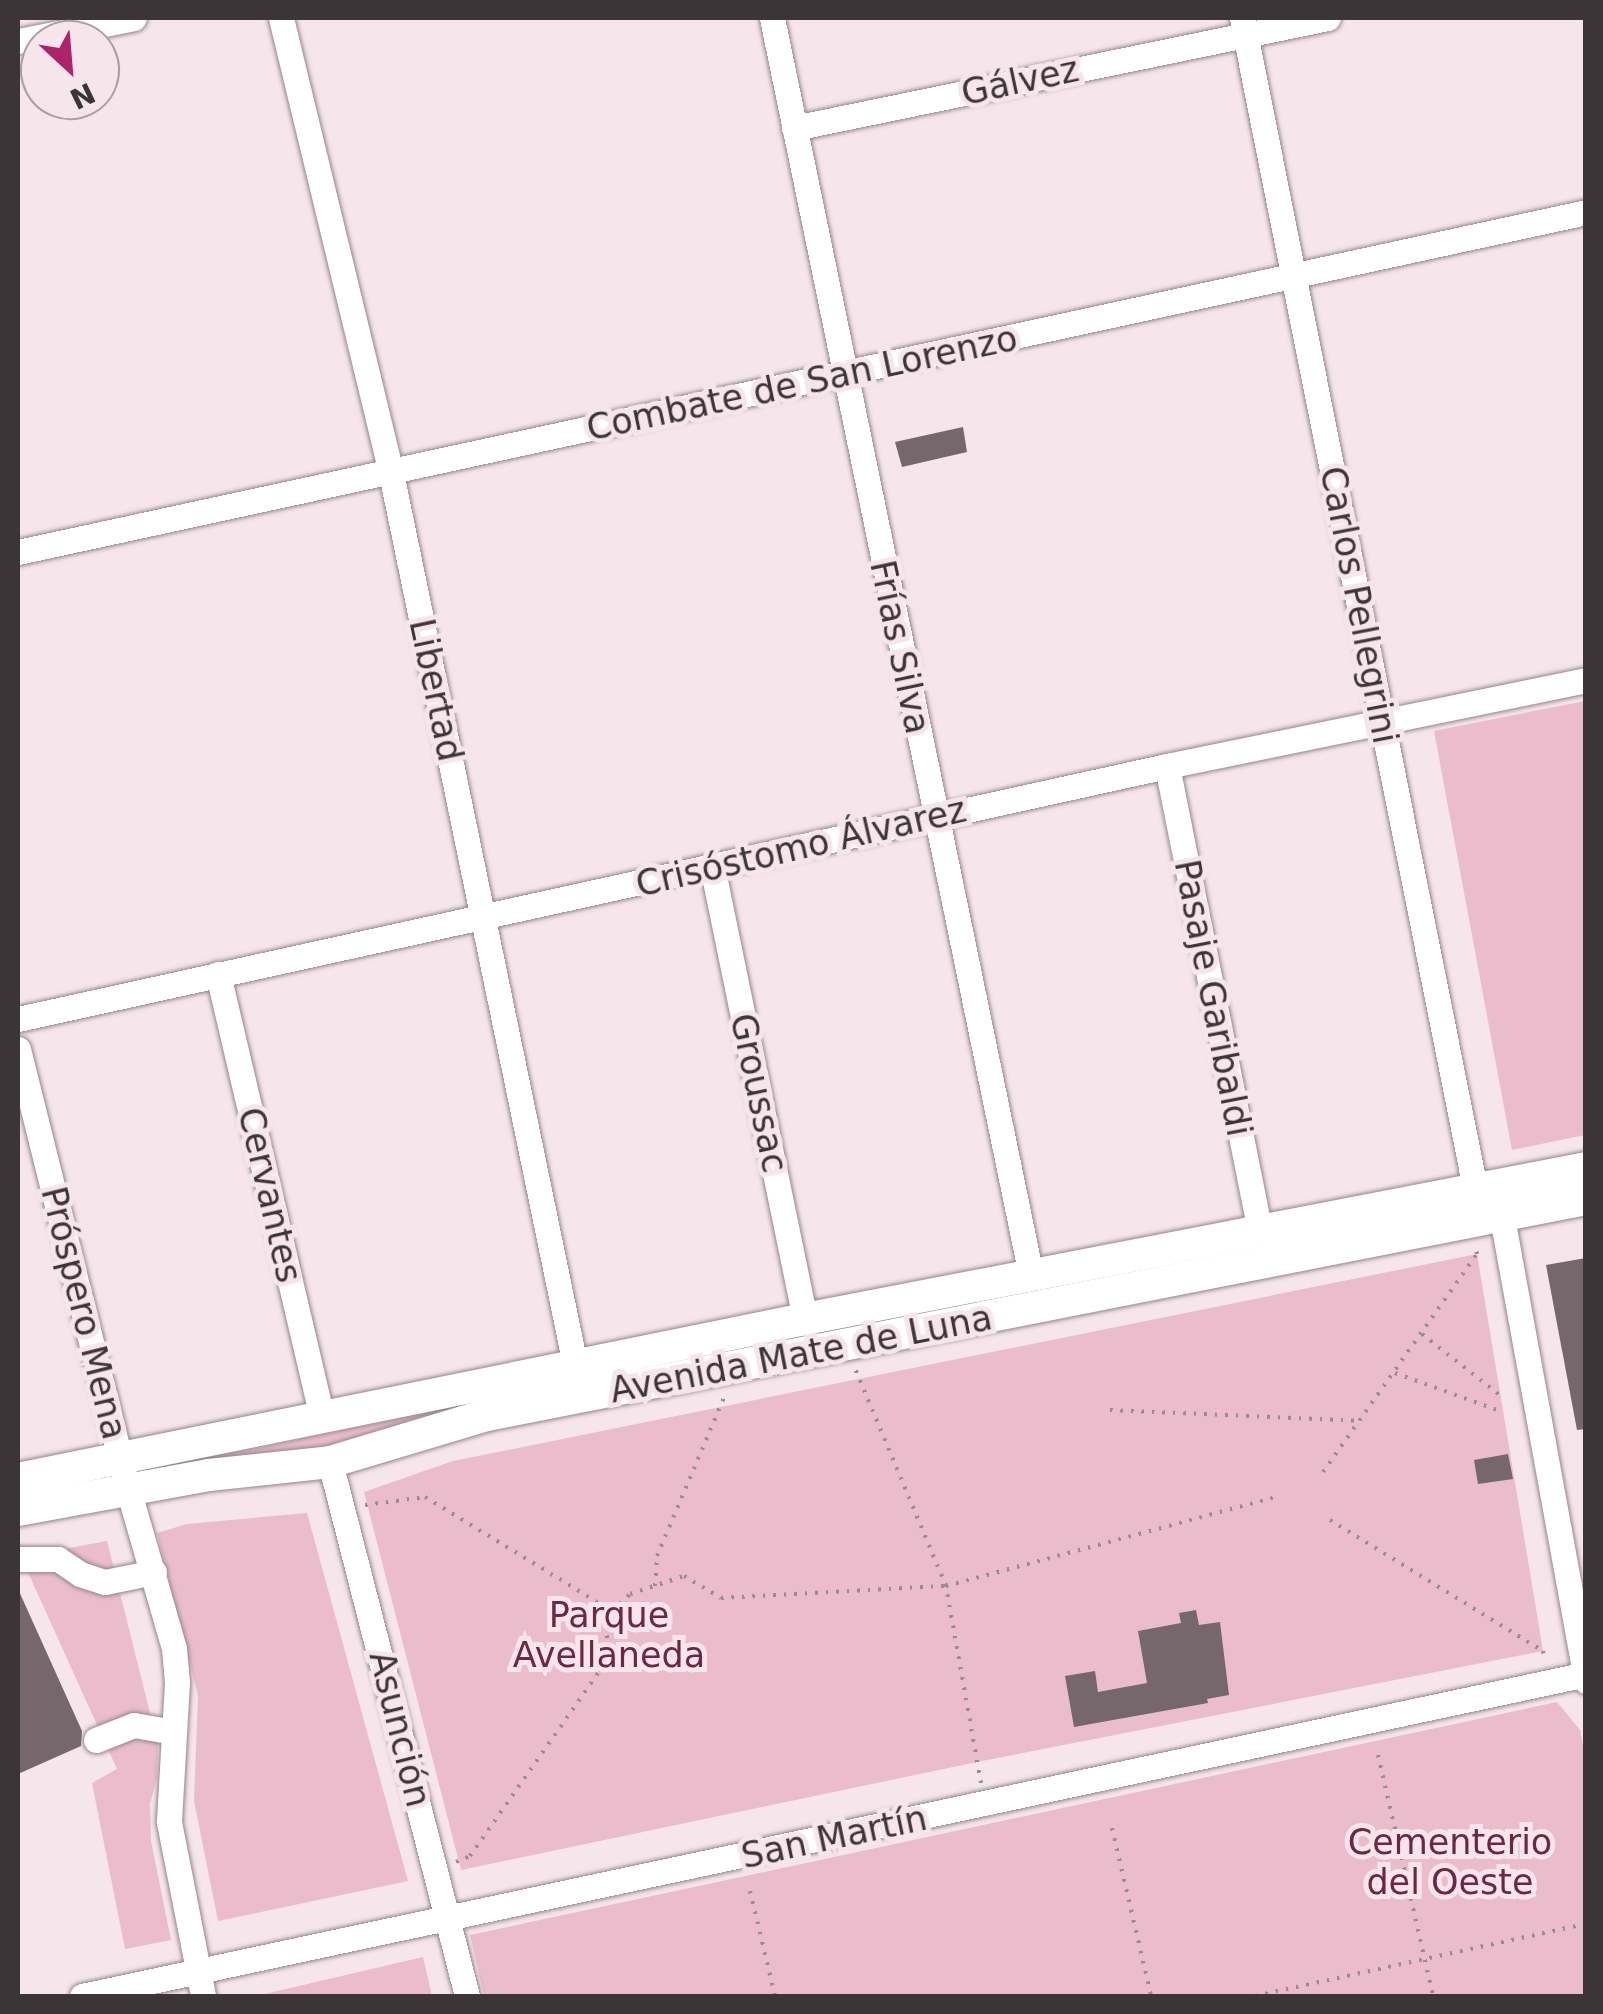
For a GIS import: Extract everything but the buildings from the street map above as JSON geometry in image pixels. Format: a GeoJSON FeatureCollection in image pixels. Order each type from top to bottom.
{"type":"FeatureCollection","features":[{"type":"Feature","properties":{"kind":"main road","name":"Avenida Mate de Luna"},"geometry":{"type":"LineString","coordinates":[[18,1510],[322,1416],[1586,1168]]}},
{"type":"Feature","properties":{"kind":"main road","name":"Avenida Mate de Luna"},"geometry":{"type":"LineString","coordinates":[[18,1479],[330,1462],[486,1415],[1586,1199]]}},
{"type":"Feature","properties":{"kind":"street"},"geometry":{"type":"LineString","coordinates":[[18,41],[134,18]]}},
{"type":"Feature","properties":{"kind":"street","name":"Libertad"},"geometry":{"type":"LineString","coordinates":[[282,18],[391,473],[575,1366]]}},
{"type":"Feature","properties":{"kind":"street","name":"Frías Silva"},"geometry":{"type":"LineString","coordinates":[[772,18],[1031,1275]]}},
{"type":"Feature","properties":{"kind":"street","name":"Gálvez"},"geometry":{"type":"LineString","coordinates":[[794,128],[1244,26],[1328,18]]}},
{"type":"Feature","properties":{"kind":"street","name":"Carlos Pellegrini"},"geometry":{"type":"LineString","coordinates":[[1244,26],[1476,1192]]}},
{"type":"Feature","properties":{"kind":"street","name":"Combate de San Lorenzo"},"geometry":{"type":"LineString","coordinates":[[18,552],[1586,212]]}},
{"type":"Feature","properties":{"kind":"street","name":"Crisóstomo Álvarez"},"geometry":{"type":"LineString","coordinates":[[18,1019],[935,816],[1586,680]]}},
{"type":"Feature","properties":{"kind":"street","name":"Pasaje Garibaldi"},"geometry":{"type":"LineString","coordinates":[[1167,766],[1260,1230]]}},
{"type":"Feature","properties":{"kind":"street","name":"Groussac"},"geometry":{"type":"LineString","coordinates":[[712,866],[805,1319]]}},
{"type":"Feature","properties":{"kind":"street","name":"Cervantes"},"geometry":{"type":"LineString","coordinates":[[218,974],[322,1416]]}},
{"type":"Feature","properties":{"kind":"street","name":"Próspero Mena"},"geometry":{"type":"LineString","coordinates":[[18,1050],[176,1665],[169,1822],[200,1984]]}},
{"type":"Feature","properties":{"kind":"street"},"geometry":{"type":"LineString","coordinates":[[1476,1192],[1502,1218],[1585,1677]]}},
{"type":"Feature","properties":{"kind":"street","name":"Asunción"},"geometry":{"type":"LineString","coordinates":[[330,1462],[345,1508],[466,1996]]}},
{"type":"Feature","properties":{"kind":"street"},"geometry":{"type":"LineString","coordinates":[[18,1558],[58,1559],[80,1574],[105,1582],[154,1572]]}},
{"type":"Feature","properties":{"kind":"street","name":"San Martín"},"geometry":{"type":"LineString","coordinates":[[82,1996],[200,1984],[448,1920],[1585,1677]]}},
{"type":"Feature","properties":{"kind":"street"},"geometry":{"type":"LineString","coordinates":[[96,1740],[134,1725],[172,1732]]}},
{"type":"Feature","properties":{"kind":"path"},"geometry":{"type":"LineString","coordinates":[[1322,1472],[1478,1254]]}},
{"type":"Feature","properties":{"kind":"path"},"geometry":{"type":"LineString","coordinates":[[1421,1334],[1501,1396]]}},
{"type":"Feature","properties":{"kind":"path"},"geometry":{"type":"LineString","coordinates":[[846,1345],[946,1586],[985,1804]]}},
{"type":"Feature","properties":{"kind":"path"},"geometry":{"type":"LineString","coordinates":[[654,1586],[657,1556],[737,1366]]}},
{"type":"Feature","properties":{"kind":"path"},"geometry":{"type":"LineString","coordinates":[[1393,1373],[1504,1412]]}},
{"type":"Feature","properties":{"kind":"path"},"geometry":{"type":"LineString","coordinates":[[1110,1410],[1358,1422]]}},
{"type":"Feature","properties":{"kind":"path"},"geometry":{"type":"LineString","coordinates":[[345,1508],[425,1496],[612,1611]]}},
{"type":"Feature","properties":{"kind":"path"},"geometry":{"type":"LineString","coordinates":[[435,1869],[470,1856],[608,1659],[606,1622],[630,1594],[684,1576],[722,1598],[946,1586],[1280,1496]]}},
{"type":"Feature","properties":{"kind":"path"},"geometry":{"type":"LineString","coordinates":[[1330,1520],[1543,1651]]}},
{"type":"Feature","properties":{"kind":"path"},"geometry":{"type":"LineString","coordinates":[[1378,1756],[1433,1996]]}},
{"type":"Feature","properties":{"kind":"path"},"geometry":{"type":"LineString","coordinates":[[1112,1828],[1151,1996]]}},
{"type":"Feature","properties":{"kind":"path"},"geometry":{"type":"LineString","coordinates":[[750,1891],[776,1996]]}},
{"type":"Feature","properties":{"kind":"path"},"geometry":{"type":"LineString","coordinates":[[1255,1996],[1586,1924]]}},
{"type":"Feature","properties":{"kind":"green space"},"geometry":{"type":"Polygon","coordinates":[[[1585,701],[1585,1135],[1512,1150],[1434,731],[1585,701]]]}},
{"type":"Feature","properties":{"kind":"green space","name":"Parque Avellaneda"},"geometry":{"type":"Polygon","coordinates":[[[1477,1254],[1543,1651],[977,1762],[461,1870],[364,1492],[453,1461],[1477,1254]]]}},
{"type":"Feature","properties":{"kind":"green space"},"geometry":{"type":"Polygon","coordinates":[[[483,1401],[320,1451],[149,1471],[483,1401]]]}},
{"type":"Feature","properties":{"kind":"green space"},"geometry":{"type":"Polygon","coordinates":[[[307,1513],[408,1881],[218,1921],[194,1801],[198,1696],[157,1533],[187,1524],[307,1513]]]}},
{"type":"Feature","properties":{"kind":"green space"},"geometry":{"type":"Polygon","coordinates":[[[107,1541],[158,1745],[157,1778],[150,1804],[151,1841],[171,1940],[125,1949],[92,1783],[117,1769],[21,1557],[107,1541]]]}},
{"type":"Feature","properties":{"kind":"green space","name":"Cementerio del Oeste"},"geometry":{"type":"Polygon","coordinates":[[[1557,1702],[1580,1730],[1585,1757],[1585,1996],[484,1996],[470,1935],[1557,1702]]]}},
{"type":"Feature","properties":{"kind":"green space"},"geometry":{"type":"Polygon","coordinates":[[[423,1957],[432,1996],[256,1996],[423,1957]]]}}]}
